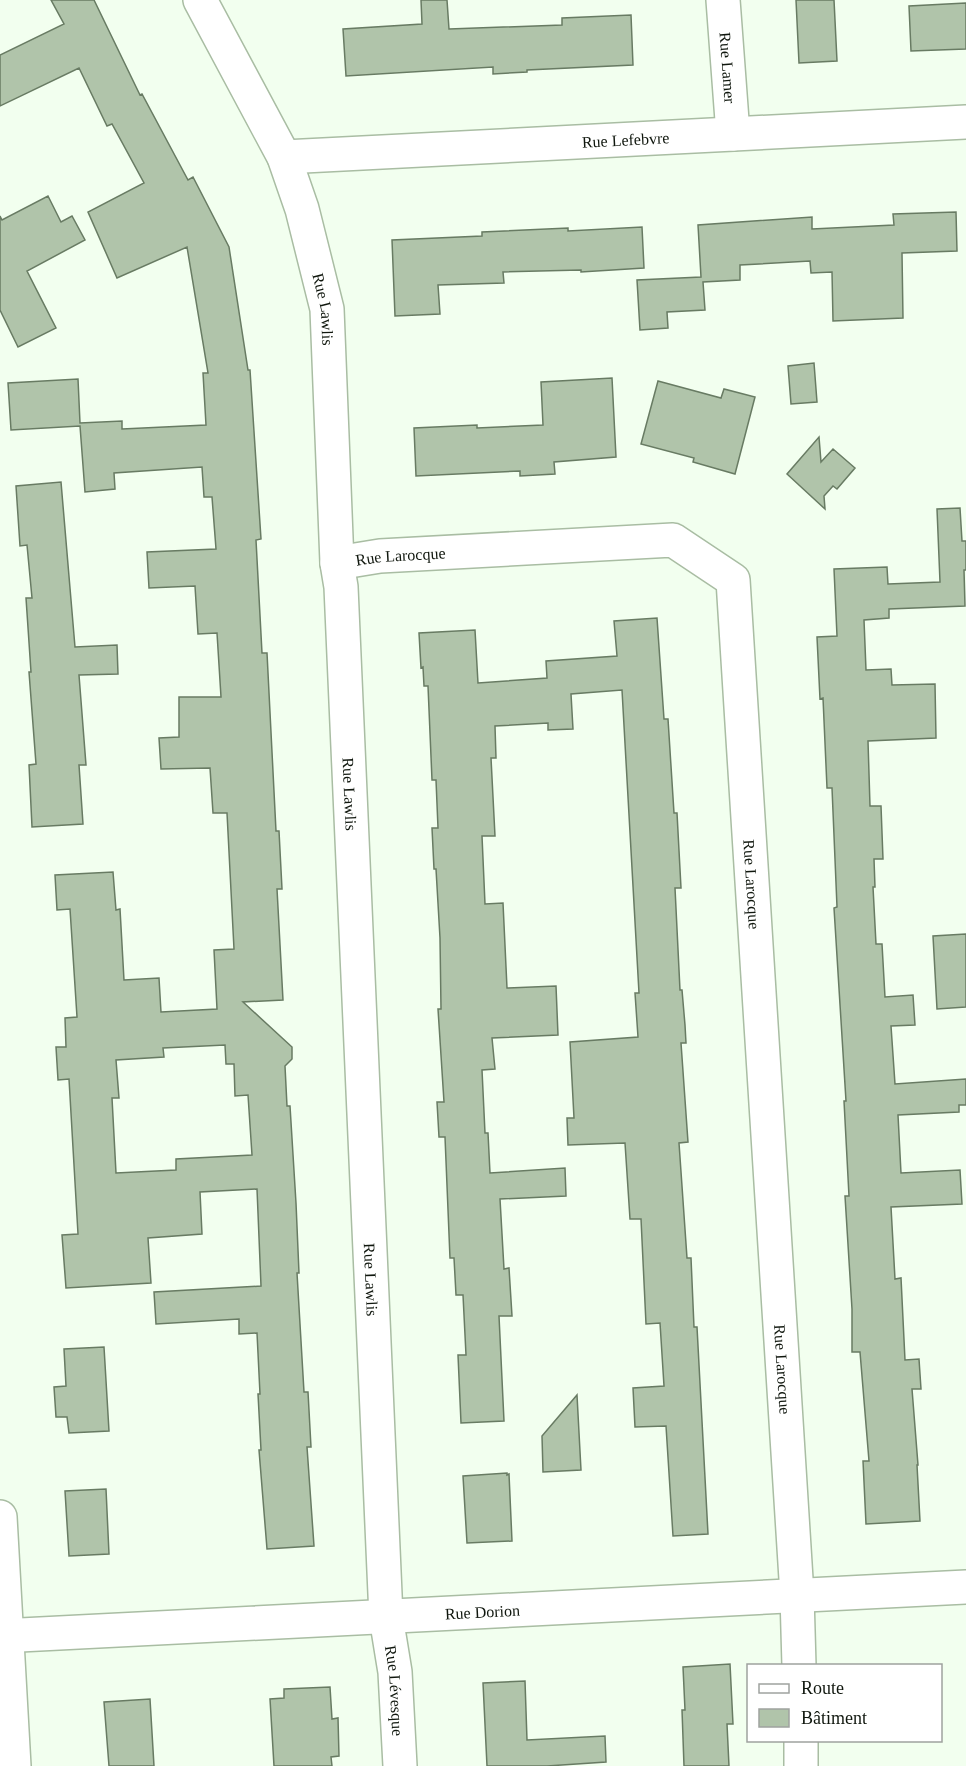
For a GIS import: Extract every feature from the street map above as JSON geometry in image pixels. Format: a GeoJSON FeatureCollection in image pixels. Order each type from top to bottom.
{"type":"FeatureCollection","features":[{"type":"Feature","properties":{"kind":"street","name":"Rue Lawlis"},"geometry":{"type":"LineString","coordinates":[[200,0],[284,157],[302,209],[327,309],[386,1617]]}},
{"type":"Feature","properties":{"kind":"street","name":"Rue Lamer"},"geometry":{"type":"LineString","coordinates":[[723,0],[733,134]]}},
{"type":"Feature","properties":{"kind":"street","name":"Rue Lefebvre"},"geometry":{"type":"LineString","coordinates":[[284,157],[966,122]]}},
{"type":"Feature","properties":{"kind":"street","name":"Rue Larocque"},"geometry":{"type":"LineString","coordinates":[[337,563],[380,556],[673,540],[733,580],[797,1595]]}},
{"type":"Feature","properties":{"kind":"street"},"geometry":{"type":"LineString","coordinates":[[0,1517],[3,1636],[14,1766]]}},
{"type":"Feature","properties":{"kind":"street","name":"Rue Dorion"},"geometry":{"type":"LineString","coordinates":[[3,1636],[966,1587]]}},
{"type":"Feature","properties":{"kind":"street"},"geometry":{"type":"LineString","coordinates":[[797,1595],[799,1664]]}},
{"type":"Feature","properties":{"kind":"street","name":"Rue Lévesque"},"geometry":{"type":"LineString","coordinates":[[386,1617],[395,1672],[400,1766]]}},
{"type":"Feature","properties":{"kind":"street"},"geometry":{"type":"LineString","coordinates":[[801,1742],[801,1766]]}},
{"type":"Feature","properties":{"kind":"building"},"geometry":{"type":"Polygon","coordinates":[[[51,0],[94,0],[140,95],[142,94],[188,180],[193,177],[229,247],[248,370],[250,370],[261,539],[256,540],[262,653],[267,653],[276,831],[279,831],[282,889],[277,889],[283,1000],[243,1002],[292,1047],[292,1059],[285,1066],[296,1203],[299,1273],[297,1273],[304,1392],[308,1392],[311,1447],[307,1447],[314,1546],[267,1549],[259,1450],[261,1450],[257,1333],[239,1334],[239,1319],[156,1324],[154,1292],[261,1286],[257,1189],[200,1192],[202,1234],[148,1238],[151,1283],[66,1288],[62,1235],[78,1234],[69,1079],[58,1080],[56,1047],[66,1047],[65,1018],[77,1017],[70,909],[57,910],[55,875],[113,872],[116,910],[120,909],[124,980],[159,978],[161,1012],[217,1009],[214,950],[234,949],[227,813],[213,813],[210,768],[161,769],[159,738],[179,737],[179,697],[221,697],[217,633],[198,634],[195,586],[149,588],[147,552],[216,549],[212,497],[204,497],[202,467],[114,473],[115,489],[85,492],[80,426],[11,430],[8,383],[78,379],[80,423],[122,421],[122,429],[206,425],[203,373],[208,373],[187,247],[117,278],[88,212],[144,183],[112,124],[107,126],[79,68],[0,106],[0,55],[64,24],[51,0]],[[225,1045],[163,1048],[164,1057],[116,1060],[119,1098],[112,1098],[116,1173],[176,1170],[176,1159],[252,1155],[248,1095],[235,1096],[234,1064],[226,1064],[225,1045]]]}},
{"type":"Feature","properties":{"kind":"building"},"geometry":{"type":"Polygon","coordinates":[[[421,0],[447,0],[449,29],[562,25],[562,18],[631,15],[633,65],[527,70],[527,72],[493,74],[493,67],[346,76],[343,29],[422,24],[421,0]]]}},
{"type":"Feature","properties":{"kind":"building"},"geometry":{"type":"Polygon","coordinates":[[[796,0],[834,0],[837,61],[799,63],[796,0]]]}},
{"type":"Feature","properties":{"kind":"building"},"geometry":{"type":"Polygon","coordinates":[[[966,3],[966,49],[911,51],[909,6],[966,3]]]}},
{"type":"Feature","properties":{"kind":"building"},"geometry":{"type":"Polygon","coordinates":[[[48,196],[61,222],[72,216],[85,240],[27,271],[56,328],[18,347],[0,310],[0,216],[2,220],[48,196]]]}},
{"type":"Feature","properties":{"kind":"building"},"geometry":{"type":"Polygon","coordinates":[[[956,212],[957,251],[902,253],[903,318],[833,321],[832,272],[811,273],[810,261],[740,265],[740,280],[703,282],[705,310],[667,312],[668,328],[640,330],[637,280],[701,277],[698,225],[812,217],[812,229],[894,225],[893,214],[956,212]]]}},
{"type":"Feature","properties":{"kind":"building"},"geometry":{"type":"Polygon","coordinates":[[[642,227],[644,268],[581,272],[581,270],[503,272],[504,283],[438,285],[440,314],[395,316],[392,240],[482,236],[482,232],[642,227]]]}},
{"type":"Feature","properties":{"kind":"building"},"geometry":{"type":"Polygon","coordinates":[[[814,363],[817,402],[791,404],[788,366],[814,363]]]}},
{"type":"Feature","properties":{"kind":"building"},"geometry":{"type":"Polygon","coordinates":[[[612,378],[616,457],[554,462],[555,474],[520,476],[520,471],[416,476],[414,428],[543,425],[541,382],[612,378]]]}},
{"type":"Feature","properties":{"kind":"building"},"geometry":{"type":"Polygon","coordinates":[[[658,381],[721,398],[724,389],[755,397],[735,474],[693,462],[694,458],[641,444],[658,381]]]}},
{"type":"Feature","properties":{"kind":"building"},"geometry":{"type":"Polygon","coordinates":[[[819,437],[821,462],[833,449],[855,468],[837,489],[833,486],[824,496],[825,509],[787,474],[819,437]]]}},
{"type":"Feature","properties":{"kind":"building"},"geometry":{"type":"Polygon","coordinates":[[[61,482],[75,647],[117,645],[118,674],[79,675],[86,765],[79,765],[83,824],[32,827],[29,765],[36,764],[26,598],[32,598],[27,545],[20,546],[16,486],[61,482]]]}},
{"type":"Feature","properties":{"kind":"building"},"geometry":{"type":"Polygon","coordinates":[[[960,508],[962,541],[966,541],[965,606],[889,609],[889,618],[864,620],[866,670],[891,669],[892,685],[935,684],[936,738],[868,741],[870,806],[881,806],[883,859],[874,859],[875,887],[873,887],[876,944],[882,944],[885,997],[913,995],[915,1025],[891,1026],[895,1084],[966,1079],[966,1105],[959,1105],[959,1112],[898,1115],[901,1173],[960,1170],[962,1204],[891,1207],[895,1279],[901,1278],[905,1360],[919,1359],[921,1389],[912,1389],[920,1521],[866,1524],[863,1461],[869,1461],[860,1352],[852,1352],[852,1309],[845,1196],[849,1196],[844,1101],[846,1101],[834,908],[837,907],[832,788],[827,788],[823,698],[820,699],[817,637],[837,636],[834,569],[887,567],[888,584],[940,582],[937,509],[960,508]]]}},
{"type":"Feature","properties":{"kind":"building"},"geometry":{"type":"Polygon","coordinates":[[[657,618],[664,719],[668,719],[674,813],[677,813],[681,888],[675,888],[680,990],[682,990],[686,1043],[681,1043],[688,1142],[679,1143],[687,1258],[691,1258],[694,1327],[697,1327],[708,1534],[673,1536],[666,1426],[635,1427],[633,1388],[664,1386],[660,1323],[646,1324],[641,1219],[630,1219],[625,1143],[568,1145],[567,1118],[574,1118],[570,1042],[638,1037],[635,993],[639,993],[622,690],[571,694],[573,729],[548,730],[548,723],[495,726],[496,758],[491,758],[495,836],[482,836],[485,904],[503,903],[507,988],[556,986],[558,1035],[492,1038],[495,1069],[482,1070],[485,1133],[488,1133],[490,1173],[565,1168],[566,1196],[500,1199],[504,1269],[509,1268],[512,1316],[499,1316],[504,1421],[461,1423],[458,1355],[466,1355],[463,1295],[456,1295],[454,1258],[450,1258],[445,1137],[439,1137],[437,1102],[444,1102],[438,1009],[441,1009],[440,938],[432,828],[438,828],[436,780],[432,780],[428,686],[424,686],[419,633],[475,630],[478,683],[547,678],[546,661],[617,656],[614,621],[657,618]]]}},
{"type":"Feature","properties":{"kind":"building"},"geometry":{"type":"Polygon","coordinates":[[[966,934],[966,1007],[937,1009],[933,936],[966,934]]]}},
{"type":"Feature","properties":{"kind":"building"},"geometry":{"type":"Polygon","coordinates":[[[104,1347],[109,1431],[69,1433],[67,1417],[56,1417],[54,1387],[66,1386],[64,1349],[104,1347]]]}},
{"type":"Feature","properties":{"kind":"building"},"geometry":{"type":"Polygon","coordinates":[[[577,1395],[581,1470],[543,1472],[542,1436],[577,1395]]]}},
{"type":"Feature","properties":{"kind":"building"},"geometry":{"type":"Polygon","coordinates":[[[509,1474],[512,1541],[467,1543],[463,1476],[509,1474]]]}},
{"type":"Feature","properties":{"kind":"building"},"geometry":{"type":"Polygon","coordinates":[[[106,1489],[109,1554],[69,1556],[65,1491],[106,1489]]]}},
{"type":"Feature","properties":{"kind":"building"},"geometry":{"type":"Polygon","coordinates":[[[730,1664],[733,1724],[727,1724],[729,1766],[684,1766],[683,1667],[730,1664]]]}},
{"type":"Feature","properties":{"kind":"building"},"geometry":{"type":"Polygon","coordinates":[[[525,1681],[527,1740],[605,1736],[606,1762],[547,1766],[487,1766],[483,1683],[525,1681]]]}},
{"type":"Feature","properties":{"kind":"building"},"geometry":{"type":"Polygon","coordinates":[[[330,1687],[332,1719],[338,1718],[339,1756],[331,1757],[332,1766],[274,1766],[270,1699],[284,1698],[284,1689],[330,1687]]]}},
{"type":"Feature","properties":{"kind":"building"},"geometry":{"type":"Polygon","coordinates":[[[150,1699],[154,1766],[109,1766],[104,1702],[150,1699]]]}}]}
